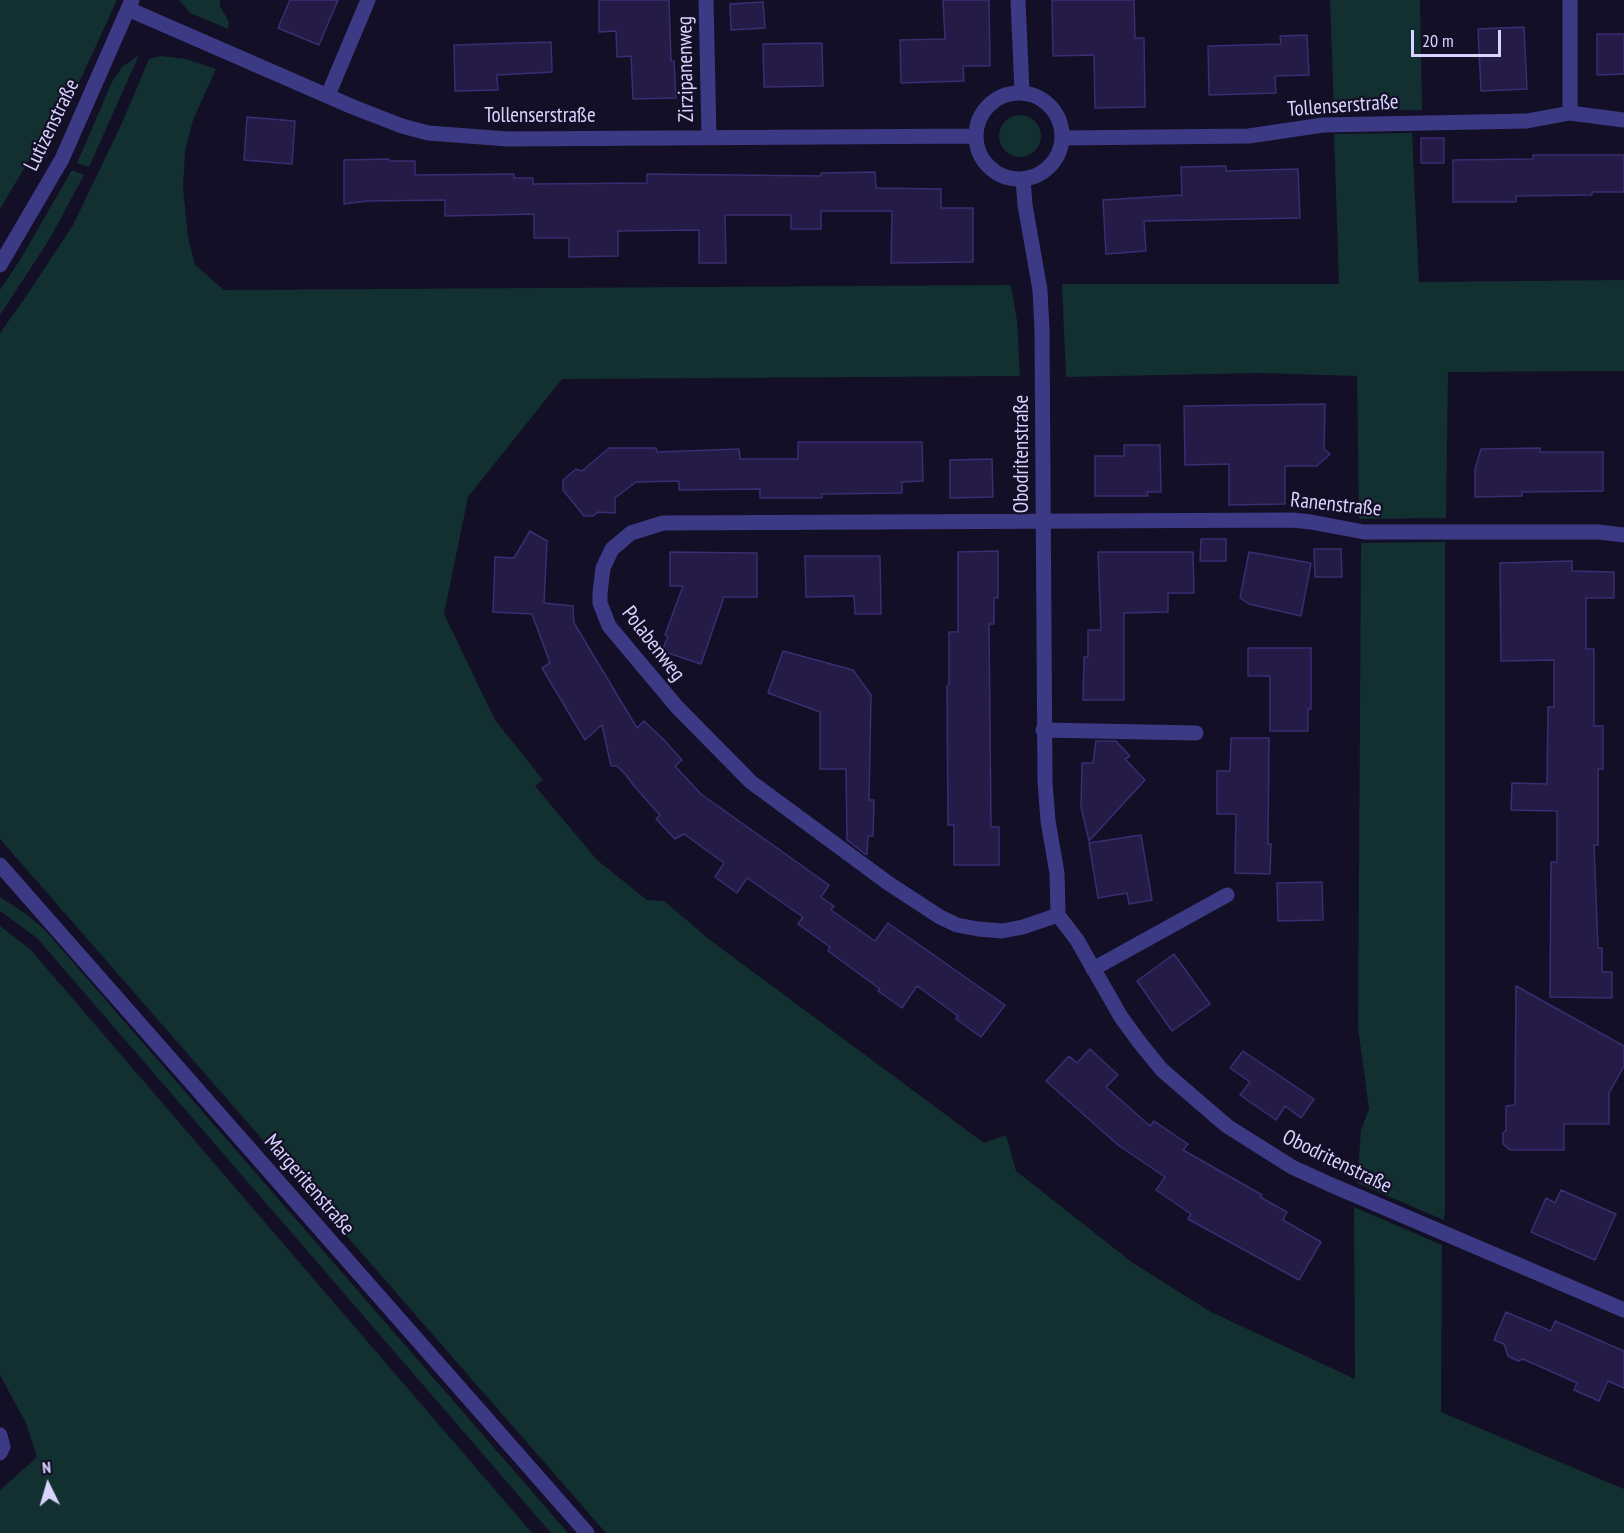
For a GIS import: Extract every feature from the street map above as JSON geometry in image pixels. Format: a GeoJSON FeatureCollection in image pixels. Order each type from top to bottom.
{"type":"FeatureCollection","features":[{"type":"Feature","properties":{"kind":"street"},"geometry":{"type":"LineString","coordinates":[[328,95],[368,0]]}},
{"type":"Feature","properties":{"kind":"street","name":"Zirzipanenweg"},"geometry":{"type":"LineString","coordinates":[[706,0],[709,136]]}},
{"type":"Feature","properties":{"kind":"street"},"geometry":{"type":"LineString","coordinates":[[1018,0],[1022,92]]}},
{"type":"Feature","properties":{"kind":"street"},"geometry":{"type":"LineString","coordinates":[[1570,0],[1570,113]]}},
{"type":"Feature","properties":{"kind":"street","name":"Tollenserstraße"},"geometry":{"type":"LineString","coordinates":[[130,4],[328,95],[402,126],[428,133],[508,139],[976,136]]}},
{"type":"Feature","properties":{"kind":"street","name":"Lutizenstraße"},"geometry":{"type":"LineString","coordinates":[[0,265],[62,159],[130,4]]}},
{"type":"Feature","properties":{"kind":"street"},"geometry":{"type":"LineString","coordinates":[[1022,92],[1035,95],[1047,102],[1056,112],[1062,124],[1063,138],[1055,161],[1046,170],[1023,179],[1009,178],[990,168],[978,150],[976,136],[978,122],[984,109],[995,99],[1022,92]]}},
{"type":"Feature","properties":{"kind":"street","name":"Tollenserstraße"},"geometry":{"type":"LineString","coordinates":[[1063,138],[1250,136],[1323,125],[1527,121],[1570,113],[1624,120]]}},
{"type":"Feature","properties":{"kind":"street","name":"Obodritenstraße"},"geometry":{"type":"LineString","coordinates":[[1023,179],[1025,205],[1040,290],[1042,330],[1043,730],[1048,821],[1056,873],[1058,915],[1077,940],[1121,1017],[1162,1070],[1227,1126],[1260,1148],[1329,1184],[1624,1311]]}},
{"type":"Feature","properties":{"kind":"street","name":"Ranenstraße"},"geometry":{"type":"LineString","coordinates":[[1044,521],[1292,520],[1364,532],[1599,532],[1624,535]]}},
{"type":"Feature","properties":{"kind":"street","name":"Polabenweg"},"geometry":{"type":"LineString","coordinates":[[1044,521],[663,523],[631,532],[621,539],[606,559],[600,580],[600,603],[609,626],[677,708],[751,782],[888,884],[940,917],[957,925],[978,929],[1002,931],[1023,927],[1058,915]]}},
{"type":"Feature","properties":{"kind":"street"},"geometry":{"type":"LineString","coordinates":[[1043,730],[1196,733]]}},
{"type":"Feature","properties":{"kind":"street","name":"Margeritenstraße"},"geometry":{"type":"LineString","coordinates":[[0,865],[587,1533]]}},
{"type":"Feature","properties":{"kind":"street"},"geometry":{"type":"LineString","coordinates":[[1093,969],[1227,895]]}},
{"type":"Feature","properties":{"kind":"street"},"geometry":{"type":"LineString","coordinates":[[0,1434],[3,1447],[0,1453]]}},
{"type":"Feature","properties":{"kind":"green space"},"geometry":{"type":"Polygon","coordinates":[[[0,0],[117,0],[49,148],[39,143],[0,209],[0,0]]]}},
{"type":"Feature","properties":{"kind":"green space"},"geometry":{"type":"Polygon","coordinates":[[[179,0],[220,0],[220,6],[229,22],[228,29],[190,13],[179,0]]]}},
{"type":"Feature","properties":{"kind":"green space"},"geometry":{"type":"Polygon","coordinates":[[[1330,0],[1420,0],[1422,110],[1334,111],[1330,0]]]}},
{"type":"Feature","properties":{"kind":"green space"},"geometry":{"type":"Polygon","coordinates":[[[139,55],[89,167],[77,163],[112,82],[122,67],[139,55]]]}},
{"type":"Feature","properties":{"kind":"green space"},"geometry":{"type":"Polygon","coordinates":[[[160,56],[186,59],[216,69],[193,120],[185,151],[183,188],[188,237],[195,265],[224,290],[1011,285],[1017,321],[1020,376],[562,379],[468,497],[444,614],[495,720],[543,780],[535,786],[597,860],[647,900],[664,901],[710,940],[984,1143],[1006,1135],[1016,1171],[1133,1263],[1211,1312],[1355,1379],[1354,1207],[1442,1245],[1441,1412],[1624,1489],[1624,1533],[606,1533],[0,839],[0,333],[73,225],[122,123],[149,59],[160,56]]]}},
{"type":"Feature","properties":{"kind":"green space"},"geometry":{"type":"Polygon","coordinates":[[[1020,115],[1035,121],[1041,136],[1035,151],[1020,157],[1005,151],[999,136],[1005,121],[1020,115]]]}},
{"type":"Feature","properties":{"kind":"green space"},"geometry":{"type":"Polygon","coordinates":[[[1412,133],[1419,282],[1624,280],[1624,371],[1448,372],[1446,518],[1359,519],[1357,376],[1259,373],[1066,377],[1062,284],[1339,284],[1334,134],[1412,133]]]}},
{"type":"Feature","properties":{"kind":"green space"},"geometry":{"type":"Polygon","coordinates":[[[72,170],[84,175],[49,240],[0,315],[0,290],[72,170]]]}},
{"type":"Feature","properties":{"kind":"green space"},"geometry":{"type":"Polygon","coordinates":[[[1445,542],[1444,1220],[1357,1183],[1361,1130],[1369,1109],[1358,1028],[1361,543],[1445,542]]]}},
{"type":"Feature","properties":{"kind":"green space"},"geometry":{"type":"Polygon","coordinates":[[[0,897],[45,930],[568,1533],[551,1533],[37,938],[0,911],[0,897]]]}},
{"type":"Feature","properties":{"kind":"green space"},"geometry":{"type":"Polygon","coordinates":[[[0,926],[30,949],[532,1533],[0,1533],[0,1490],[37,1457],[26,1423],[0,1375],[0,926]]]}},
{"type":"Feature","properties":{"kind":"building"},"geometry":{"type":"Polygon","coordinates":[[[290,0],[338,0],[319,45],[278,28],[290,0]]]}},
{"type":"Feature","properties":{"kind":"building"},"geometry":{"type":"Polygon","coordinates":[[[599,0],[669,0],[671,61],[674,61],[676,98],[633,99],[631,56],[617,57],[616,31],[599,32],[599,0]]]}},
{"type":"Feature","properties":{"kind":"building"},"geometry":{"type":"Polygon","coordinates":[[[943,0],[989,0],[990,66],[963,66],[964,81],[901,83],[900,40],[945,39],[943,0]]]}},
{"type":"Feature","properties":{"kind":"building"},"geometry":{"type":"Polygon","coordinates":[[[1052,0],[1134,0],[1135,38],[1144,38],[1145,107],[1095,108],[1094,55],[1053,56],[1052,0]]]}},
{"type":"Feature","properties":{"kind":"building"},"geometry":{"type":"Polygon","coordinates":[[[763,2],[765,28],[731,30],[730,4],[763,2]]]}},
{"type":"Feature","properties":{"kind":"building"},"geometry":{"type":"Polygon","coordinates":[[[1524,27],[1527,89],[1481,91],[1478,29],[1524,27]]]}},
{"type":"Feature","properties":{"kind":"building"},"geometry":{"type":"Polygon","coordinates":[[[1597,34],[1624,34],[1624,74],[1597,75],[1597,34]]]}},
{"type":"Feature","properties":{"kind":"building"},"geometry":{"type":"Polygon","coordinates":[[[1307,35],[1309,75],[1275,76],[1276,93],[1209,95],[1208,46],[1281,44],[1280,36],[1307,35]]]}},
{"type":"Feature","properties":{"kind":"building"},"geometry":{"type":"Polygon","coordinates":[[[551,42],[552,72],[497,75],[498,90],[455,91],[454,45],[551,42]]]}},
{"type":"Feature","properties":{"kind":"building"},"geometry":{"type":"Polygon","coordinates":[[[822,43],[823,86],[764,87],[763,44],[822,43]]]}},
{"type":"Feature","properties":{"kind":"building"},"geometry":{"type":"Polygon","coordinates":[[[247,117],[295,121],[292,164],[244,160],[247,117]]]}},
{"type":"Feature","properties":{"kind":"building"},"geometry":{"type":"Polygon","coordinates":[[[1421,138],[1444,138],[1444,163],[1421,163],[1421,138]]]}},
{"type":"Feature","properties":{"kind":"building"},"geometry":{"type":"Polygon","coordinates":[[[1533,155],[1624,155],[1624,192],[1592,192],[1592,195],[1516,196],[1516,202],[1453,202],[1453,160],[1533,159],[1533,155]]]}},
{"type":"Feature","properties":{"kind":"building"},"geometry":{"type":"Polygon","coordinates":[[[389,159],[389,161],[415,161],[415,175],[514,174],[514,178],[533,178],[533,184],[647,183],[647,174],[821,176],[821,173],[875,172],[876,188],[941,189],[941,208],[973,208],[973,262],[891,263],[892,211],[821,211],[821,229],[791,229],[791,215],[725,215],[726,263],[699,263],[699,230],[618,231],[618,256],[569,257],[569,238],[534,238],[534,214],[445,216],[445,200],[368,201],[344,204],[344,160],[389,159]]]}},
{"type":"Feature","properties":{"kind":"building"},"geometry":{"type":"Polygon","coordinates":[[[1226,166],[1226,171],[1298,169],[1300,218],[1144,221],[1146,251],[1106,254],[1103,200],[1182,195],[1181,167],[1226,166]]]}},
{"type":"Feature","properties":{"kind":"building"},"geometry":{"type":"Polygon","coordinates":[[[1325,404],[1324,449],[1330,454],[1317,466],[1285,466],[1285,504],[1229,505],[1229,464],[1185,465],[1184,406],[1325,404]]]}},
{"type":"Feature","properties":{"kind":"building"},"geometry":{"type":"Polygon","coordinates":[[[798,442],[922,442],[923,481],[902,482],[902,493],[822,494],[822,498],[760,498],[760,489],[679,490],[679,481],[636,482],[615,498],[615,513],[598,512],[593,516],[584,516],[563,490],[563,480],[576,469],[582,471],[609,448],[656,448],[657,452],[739,449],[740,459],[798,459],[798,442]]]}},
{"type":"Feature","properties":{"kind":"building"},"geometry":{"type":"Polygon","coordinates":[[[1124,445],[1160,445],[1161,492],[1147,492],[1148,496],[1095,496],[1095,456],[1124,456],[1124,445]]]}},
{"type":"Feature","properties":{"kind":"building"},"geometry":{"type":"Polygon","coordinates":[[[1540,448],[1540,452],[1603,452],[1603,491],[1522,492],[1522,496],[1475,497],[1475,469],[1481,449],[1540,448]]]}},
{"type":"Feature","properties":{"kind":"building"},"geometry":{"type":"Polygon","coordinates":[[[992,459],[993,497],[950,498],[950,460],[992,459]]]}},
{"type":"Feature","properties":{"kind":"building"},"geometry":{"type":"Polygon","coordinates":[[[530,531],[547,541],[544,603],[573,606],[574,623],[637,728],[644,721],[664,740],[682,760],[675,766],[701,794],[829,885],[821,897],[834,906],[831,910],[875,941],[888,923],[1005,1005],[981,1037],[956,1019],[958,1016],[917,986],[902,1008],[828,951],[830,947],[798,924],[803,917],[747,878],[737,893],[715,877],[724,863],[684,834],[675,839],[656,819],[660,815],[626,775],[617,766],[611,766],[602,725],[585,740],[542,668],[550,663],[532,614],[493,612],[495,557],[514,558],[530,531]]]}},
{"type":"Feature","properties":{"kind":"building"},"geometry":{"type":"Polygon","coordinates":[[[1201,539],[1226,539],[1226,561],[1200,561],[1201,539]]]}},
{"type":"Feature","properties":{"kind":"building"},"geometry":{"type":"Polygon","coordinates":[[[1314,549],[1341,549],[1342,577],[1315,577],[1314,549]]]}},
{"type":"Feature","properties":{"kind":"building"},"geometry":{"type":"Polygon","coordinates":[[[998,551],[998,598],[994,598],[994,624],[989,624],[991,827],[999,827],[999,865],[954,865],[954,825],[948,825],[947,686],[949,684],[949,632],[958,632],[958,552],[998,551]]]}},
{"type":"Feature","properties":{"kind":"building"},"geometry":{"type":"Polygon","coordinates":[[[670,552],[757,553],[757,597],[724,597],[701,664],[662,651],[668,636],[665,635],[683,586],[670,586],[670,552]]]}},
{"type":"Feature","properties":{"kind":"building"},"geometry":{"type":"Polygon","coordinates":[[[1098,552],[1193,552],[1194,593],[1168,593],[1168,612],[1124,613],[1124,700],[1083,700],[1084,657],[1088,657],[1088,630],[1101,630],[1098,552]]]}},
{"type":"Feature","properties":{"kind":"building"},"geometry":{"type":"Polygon","coordinates":[[[1249,552],[1311,563],[1301,616],[1249,604],[1240,598],[1249,552]]]}},
{"type":"Feature","properties":{"kind":"building"},"geometry":{"type":"Polygon","coordinates":[[[805,556],[880,556],[881,614],[855,614],[854,596],[806,597],[805,556]]]}},
{"type":"Feature","properties":{"kind":"building"},"geometry":{"type":"Polygon","coordinates":[[[1572,561],[1572,571],[1614,572],[1614,598],[1586,598],[1586,649],[1594,649],[1594,726],[1603,726],[1603,769],[1598,769],[1598,845],[1594,845],[1598,948],[1602,948],[1602,972],[1612,972],[1612,998],[1550,997],[1551,862],[1557,862],[1557,811],[1511,810],[1512,783],[1547,784],[1548,707],[1554,707],[1554,660],[1501,661],[1500,563],[1572,561]]]}},
{"type":"Feature","properties":{"kind":"building"},"geometry":{"type":"Polygon","coordinates":[[[1248,648],[1311,648],[1311,709],[1308,709],[1308,731],[1270,731],[1270,676],[1248,676],[1248,648]]]}},
{"type":"Feature","properties":{"kind":"building"},"geometry":{"type":"Polygon","coordinates":[[[783,651],[853,670],[871,695],[869,800],[874,800],[873,836],[868,836],[867,854],[847,840],[846,769],[820,769],[820,712],[768,693],[783,651]]]}},
{"type":"Feature","properties":{"kind":"building"},"geometry":{"type":"Polygon","coordinates":[[[1231,738],[1269,738],[1270,874],[1235,873],[1236,814],[1217,814],[1217,771],[1230,771],[1231,738]]]}},
{"type":"Feature","properties":{"kind":"building"},"geometry":{"type":"Polygon","coordinates":[[[1096,741],[1116,741],[1130,756],[1125,759],[1145,780],[1089,841],[1081,807],[1082,763],[1093,763],[1096,741]]]}},
{"type":"Feature","properties":{"kind":"building"},"geometry":{"type":"Polygon","coordinates":[[[1141,835],[1152,900],[1129,904],[1127,893],[1098,898],[1089,843],[1141,835]]]}},
{"type":"Feature","properties":{"kind":"building"},"geometry":{"type":"Polygon","coordinates":[[[1322,882],[1323,920],[1278,921],[1277,883],[1322,882]]]}},
{"type":"Feature","properties":{"kind":"building"},"geometry":{"type":"Polygon","coordinates":[[[1174,954],[1210,1004],[1172,1031],[1137,981],[1174,954]]]}},
{"type":"Feature","properties":{"kind":"building"},"geometry":{"type":"Polygon","coordinates":[[[1516,986],[1624,1046],[1624,1066],[1609,1093],[1609,1124],[1564,1124],[1564,1150],[1510,1150],[1503,1144],[1503,1133],[1506,1130],[1506,1106],[1515,1105],[1516,986]]]}},
{"type":"Feature","properties":{"kind":"building"},"geometry":{"type":"Polygon","coordinates":[[[1090,1049],[1118,1075],[1106,1087],[1150,1126],[1154,1121],[1188,1144],[1183,1150],[1262,1195],[1260,1197],[1287,1212],[1283,1220],[1321,1242],[1299,1280],[1188,1219],[1191,1214],[1156,1190],[1165,1177],[1118,1145],[1046,1081],[1069,1056],[1077,1063],[1090,1049]]]}},
{"type":"Feature","properties":{"kind":"building"},"geometry":{"type":"Polygon","coordinates":[[[1243,1051],[1314,1099],[1301,1118],[1285,1106],[1276,1120],[1240,1095],[1250,1082],[1230,1068],[1243,1051]]]}},
{"type":"Feature","properties":{"kind":"building"},"geometry":{"type":"Polygon","coordinates":[[[1561,1190],[1616,1214],[1595,1260],[1531,1232],[1546,1198],[1555,1203],[1561,1190]]]}},
{"type":"Feature","properties":{"kind":"building"},"geometry":{"type":"Polygon","coordinates":[[[1506,1312],[1551,1331],[1555,1321],[1624,1351],[1624,1388],[1608,1381],[1599,1401],[1574,1390],[1577,1383],[1523,1359],[1518,1361],[1508,1356],[1504,1344],[1494,1340],[1506,1312]]]}}]}
